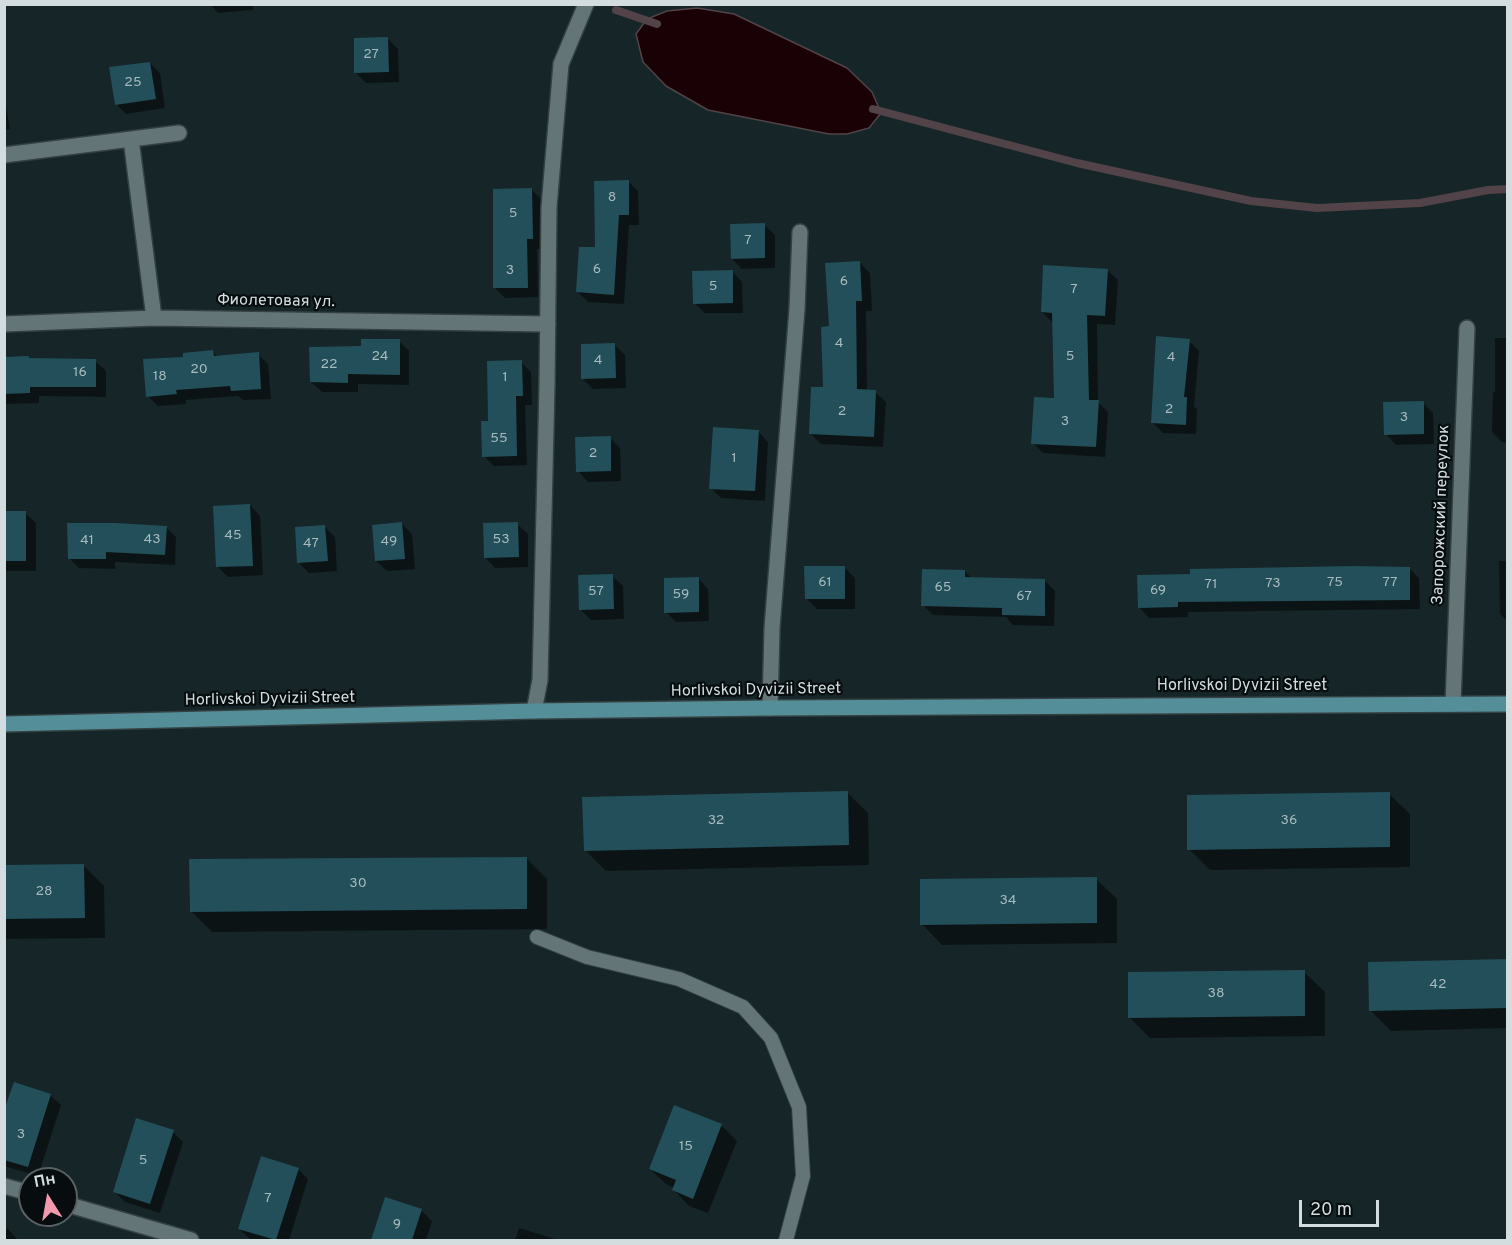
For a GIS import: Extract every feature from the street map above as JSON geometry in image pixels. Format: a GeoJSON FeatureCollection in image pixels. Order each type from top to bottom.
{"type":"FeatureCollection","features":[{"type":"Feature","properties":{"kind":"main road","name":"Horlivskoi Dyvizii Street"},"geometry":{"type":"LineString","coordinates":[[4,724],[534,711],[1508,704]]}},
{"type":"Feature","properties":{"kind":"street"},"geometry":{"type":"LineString","coordinates":[[534,711],[540,680],[549,207],[561,64],[585,6]]}},
{"type":"Feature","properties":{"kind":"street"},"geometry":{"type":"LineString","coordinates":[[4,155],[179,133]]}},
{"type":"Feature","properties":{"kind":"street"},"geometry":{"type":"LineString","coordinates":[[131,139],[154,318]]}},
{"type":"Feature","properties":{"kind":"street"},"geometry":{"type":"LineString","coordinates":[[770,708],[772,628],[797,309],[800,232]]}},
{"type":"Feature","properties":{"kind":"street","name":"Фиолетовая ул."},"geometry":{"type":"LineString","coordinates":[[4,324],[154,318],[548,324]]}},
{"type":"Feature","properties":{"kind":"street","name":"Запорожский переулок"},"geometry":{"type":"LineString","coordinates":[[1453,704],[1467,328]]}},
{"type":"Feature","properties":{"kind":"street"},"geometry":{"type":"LineString","coordinates":[[78,1207],[191,1240]]}},
{"type":"Feature","properties":{"kind":"lane"},"geometry":{"type":"LineString","coordinates":[[537,936],[587,957],[679,979],[733,1002],[743,1007],[771,1038],[798,1107],[799,1118],[803,1176],[786,1240]]}},
{"type":"Feature","properties":{"kind":"shaded area"},"geometry":{"type":"Polygon","coordinates":[[[697,8],[734,14],[847,68],[872,92],[881,113],[869,128],[847,134],[829,134],[708,110],[666,86],[643,62],[636,34],[647,19],[667,11],[697,8]]]}},
{"type":"Feature","properties":{"kind":"building"},"geometry":{"type":"Polygon","coordinates":[[[388,37],[389,72],[354,73],[354,38],[388,37]]]}},
{"type":"Feature","properties":{"kind":"building"},"geometry":{"type":"Polygon","coordinates":[[[150,62],[156,99],[115,105],[109,67],[150,62]]]}},
{"type":"Feature","properties":{"kind":"building"},"geometry":{"type":"Polygon","coordinates":[[[629,180],[629,215],[619,215],[614,295],[576,292],[579,247],[595,247],[594,181],[629,180]]]}},
{"type":"Feature","properties":{"kind":"building"},"geometry":{"type":"Polygon","coordinates":[[[532,188],[533,239],[527,239],[528,288],[493,288],[493,189],[532,188]]]}},
{"type":"Feature","properties":{"kind":"building"},"geometry":{"type":"Polygon","coordinates":[[[765,223],[765,258],[731,259],[730,224],[765,223]]]}},
{"type":"Feature","properties":{"kind":"building"},"geometry":{"type":"Polygon","coordinates":[[[860,261],[862,301],[856,301],[857,389],[876,390],[874,437],[809,434],[811,387],[823,387],[821,327],[829,326],[825,263],[860,261]]]}},
{"type":"Feature","properties":{"kind":"building"},"geometry":{"type":"Polygon","coordinates":[[[1043,265],[1108,269],[1105,316],[1087,315],[1089,400],[1099,400],[1096,447],[1031,444],[1034,397],[1054,398],[1052,313],[1041,312],[1043,265]]]}},
{"type":"Feature","properties":{"kind":"building"},"geometry":{"type":"Polygon","coordinates":[[[733,270],[733,303],[693,304],[692,271],[733,270]]]}},
{"type":"Feature","properties":{"kind":"building"},"geometry":{"type":"Polygon","coordinates":[[[1156,336],[1190,339],[1184,397],[1187,397],[1186,425],[1151,423],[1156,336]]]}},
{"type":"Feature","properties":{"kind":"building"},"geometry":{"type":"Polygon","coordinates":[[[361,339],[400,339],[400,375],[348,374],[348,383],[310,382],[309,347],[361,346],[361,339]]]}},
{"type":"Feature","properties":{"kind":"building"},"geometry":{"type":"Polygon","coordinates":[[[615,343],[616,378],[581,379],[581,344],[615,343]]]}},
{"type":"Feature","properties":{"kind":"building"},"geometry":{"type":"Polygon","coordinates":[[[213,350],[214,356],[259,352],[261,389],[231,391],[230,386],[176,390],[177,394],[146,397],[143,359],[183,357],[183,353],[213,350]]]}},
{"type":"Feature","properties":{"kind":"building"},"geometry":{"type":"Polygon","coordinates":[[[29,356],[29,358],[96,359],[96,387],[30,387],[30,393],[4,394],[4,357],[29,356]]]}},
{"type":"Feature","properties":{"kind":"building"},"geometry":{"type":"Polygon","coordinates":[[[522,360],[523,396],[516,396],[517,456],[482,457],[481,421],[488,421],[487,361],[522,360]]]}},
{"type":"Feature","properties":{"kind":"building"},"geometry":{"type":"Polygon","coordinates":[[[1424,401],[1424,434],[1384,435],[1383,402],[1424,401]]]}},
{"type":"Feature","properties":{"kind":"building"},"geometry":{"type":"Polygon","coordinates":[[[713,427],[759,430],[755,491],[709,489],[713,427]]]}},
{"type":"Feature","properties":{"kind":"building"},"geometry":{"type":"Polygon","coordinates":[[[611,436],[611,471],[576,472],[575,437],[611,436]]]}},
{"type":"Feature","properties":{"kind":"building"},"geometry":{"type":"Polygon","coordinates":[[[250,504],[253,566],[216,567],[213,506],[250,504]]]}},
{"type":"Feature","properties":{"kind":"building"},"geometry":{"type":"Polygon","coordinates":[[[4,511],[26,511],[26,561],[4,561],[4,511]]]}},
{"type":"Feature","properties":{"kind":"building"},"geometry":{"type":"Polygon","coordinates":[[[402,522],[405,559],[375,561],[372,525],[402,522]]]}},
{"type":"Feature","properties":{"kind":"building"},"geometry":{"type":"Polygon","coordinates":[[[518,522],[519,557],[484,558],[483,523],[518,522]]]}},
{"type":"Feature","properties":{"kind":"building"},"geometry":{"type":"Polygon","coordinates":[[[67,523],[167,526],[165,555],[106,552],[106,559],[68,559],[67,523]]]}},
{"type":"Feature","properties":{"kind":"building"},"geometry":{"type":"Polygon","coordinates":[[[325,525],[328,561],[297,563],[295,527],[325,525]]]}},
{"type":"Feature","properties":{"kind":"building"},"geometry":{"type":"Polygon","coordinates":[[[804,566],[845,566],[845,599],[805,599],[804,566]]]}},
{"type":"Feature","properties":{"kind":"building"},"geometry":{"type":"Polygon","coordinates":[[[1410,567],[1410,600],[1178,602],[1178,607],[1138,608],[1137,575],[1190,574],[1190,569],[1410,567]]]}},
{"type":"Feature","properties":{"kind":"building"},"geometry":{"type":"Polygon","coordinates":[[[922,569],[965,570],[965,577],[1045,579],[1045,616],[1002,615],[1002,608],[921,606],[922,569]]]}},
{"type":"Feature","properties":{"kind":"building"},"geometry":{"type":"Polygon","coordinates":[[[613,574],[614,609],[579,610],[578,575],[613,574]]]}},
{"type":"Feature","properties":{"kind":"building"},"geometry":{"type":"Polygon","coordinates":[[[699,577],[699,612],[664,613],[664,578],[699,577]]]}},
{"type":"Feature","properties":{"kind":"building"},"geometry":{"type":"Polygon","coordinates":[[[848,791],[849,845],[584,851],[582,797],[848,791]]]}},
{"type":"Feature","properties":{"kind":"building"},"geometry":{"type":"Polygon","coordinates":[[[1390,792],[1390,847],[1187,850],[1187,795],[1390,792]]]}},
{"type":"Feature","properties":{"kind":"building"},"geometry":{"type":"Polygon","coordinates":[[[527,857],[527,909],[190,912],[189,859],[527,857]]]}},
{"type":"Feature","properties":{"kind":"building"},"geometry":{"type":"Polygon","coordinates":[[[84,864],[85,918],[4,919],[4,865],[84,864]]]}},
{"type":"Feature","properties":{"kind":"building"},"geometry":{"type":"Polygon","coordinates":[[[1097,877],[1097,923],[920,925],[920,879],[1097,877]]]}},
{"type":"Feature","properties":{"kind":"building"},"geometry":{"type":"Polygon","coordinates":[[[1508,959],[1508,1008],[1369,1011],[1368,962],[1508,959]]]}},
{"type":"Feature","properties":{"kind":"building"},"geometry":{"type":"Polygon","coordinates":[[[1305,970],[1305,1016],[1128,1018],[1128,972],[1305,970]]]}},
{"type":"Feature","properties":{"kind":"building"},"geometry":{"type":"Polygon","coordinates":[[[14,1082],[51,1094],[28,1167],[4,1160],[4,1110],[14,1082]]]}},
{"type":"Feature","properties":{"kind":"building"},"geometry":{"type":"Polygon","coordinates":[[[674,1105],[722,1124],[693,1199],[672,1190],[676,1180],[649,1169],[674,1105]]]}},
{"type":"Feature","properties":{"kind":"building"},"geometry":{"type":"Polygon","coordinates":[[[136,1118],[174,1130],[150,1204],[113,1192],[136,1118]]]}},
{"type":"Feature","properties":{"kind":"building"},"geometry":{"type":"Polygon","coordinates":[[[261,1156],[299,1168],[276,1240],[238,1229],[261,1156]]]}},
{"type":"Feature","properties":{"kind":"building"},"geometry":{"type":"Polygon","coordinates":[[[385,1197],[422,1209],[412,1240],[371,1240],[385,1197]]]}},
{"type":"Feature","properties":{"kind":"waterway"},"geometry":{"type":"LineString","coordinates":[[616,10],[657,24]]}},
{"type":"Feature","properties":{"kind":"waterway"},"geometry":{"type":"LineString","coordinates":[[873,109],[1077,163],[1251,201],[1317,208],[1420,203],[1488,190],[1508,189]]}}]}
